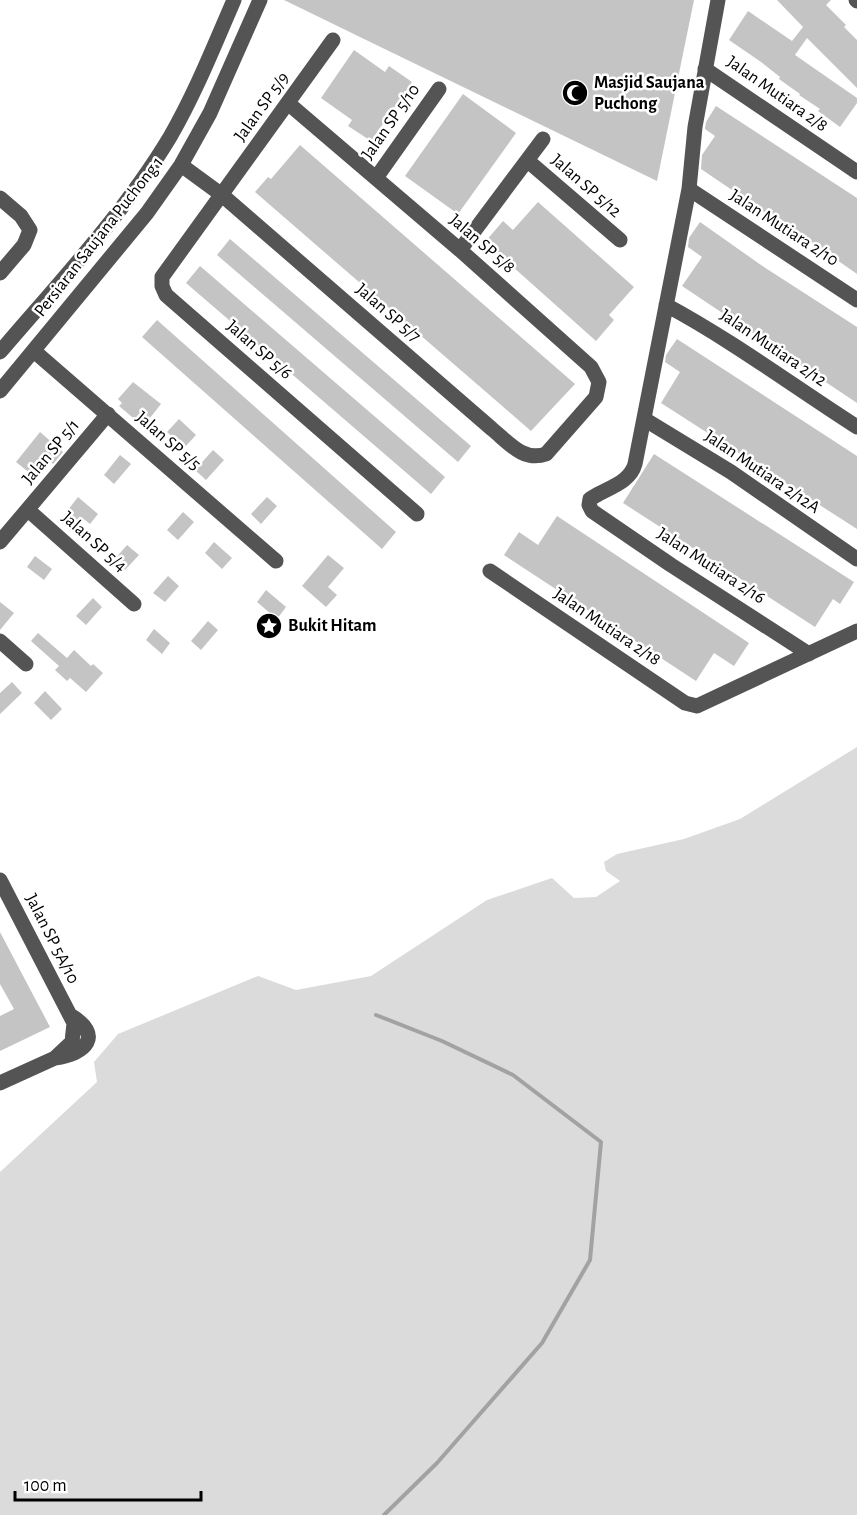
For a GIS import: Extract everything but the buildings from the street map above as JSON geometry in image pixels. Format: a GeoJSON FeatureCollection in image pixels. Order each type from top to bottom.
{"type":"FeatureCollection","features":[{"type":"Feature","properties":{"kind":"street","name":"Persiaran Saujana Puchong 1"},"geometry":{"type":"LineString","coordinates":[[0,352],[129,198],[170,136],[234,0]]}},
{"type":"Feature","properties":{"kind":"street","name":"Persiaran Saujana Puchong 1"},"geometry":{"type":"LineString","coordinates":[[0,391],[147,213],[181,165],[210,113],[260,0]]}},
{"type":"Feature","properties":{"kind":"street"},"geometry":{"type":"LineString","coordinates":[[644,419],[689,189],[694,127],[718,0]]}},
{"type":"Feature","properties":{"kind":"street","name":"Jalan SP 5/9"},"geometry":{"type":"LineString","coordinates":[[222,195],[333,40]]}},
{"type":"Feature","properties":{"kind":"street","name":"Jalan Mutiara 2/8"},"geometry":{"type":"LineString","coordinates":[[705,69],[857,172]]}},
{"type":"Feature","properties":{"kind":"street","name":"Jalan SP 5/10"},"geometry":{"type":"LineString","coordinates":[[376,178],[439,89]]}},
{"type":"Feature","properties":{"kind":"street","name":"Jalan SP 5/8"},"geometry":{"type":"LineString","coordinates":[[289,104],[460,250],[591,367],[599,382],[596,397],[569,428]]}},
{"type":"Feature","properties":{"kind":"street"},"geometry":{"type":"LineString","coordinates":[[460,250],[543,139]]}},
{"type":"Feature","properties":{"kind":"street","name":"Jalan SP 5/12"},"geometry":{"type":"LineString","coordinates":[[528,161],[620,240]]}},
{"type":"Feature","properties":{"kind":"street","name":"Jalan SP 5/7"},"geometry":{"type":"LineString","coordinates":[[181,165],[222,195],[526,456],[536,458],[546,454],[569,428]]}},
{"type":"Feature","properties":{"kind":"street","name":"Jalan Mutiara 2/10"},"geometry":{"type":"LineString","coordinates":[[689,189],[857,300]]}},
{"type":"Feature","properties":{"kind":"street","name":"Jalan SP 5/6"},"geometry":{"type":"LineString","coordinates":[[222,195],[162,277],[166,295],[417,514]]}},
{"type":"Feature","properties":{"kind":"street"},"geometry":{"type":"LineString","coordinates":[[0,198],[21,216],[30,230],[24,245],[0,273]]}},
{"type":"Feature","properties":{"kind":"street","name":"Jalan Mutiara 2/12"},"geometry":{"type":"LineString","coordinates":[[666,305],[710,328],[857,427]]}},
{"type":"Feature","properties":{"kind":"street","name":"Jalan SP 5/5"},"geometry":{"type":"LineString","coordinates":[[34,351],[276,561]]}},
{"type":"Feature","properties":{"kind":"street","name":"Jalan SP 5/1"},"geometry":{"type":"LineString","coordinates":[[0,542],[108,414]]}},
{"type":"Feature","properties":{"kind":"street","name":"Jalan Mutiara 2/16"},"geometry":{"type":"LineString","coordinates":[[644,419],[633,472],[628,478],[590,499],[589,505],[592,511],[670,565],[808,654]]}},
{"type":"Feature","properties":{"kind":"street","name":"Jalan Mutiara 2/12A"},"geometry":{"type":"LineString","coordinates":[[644,419],[731,472],[857,559]]}},
{"type":"Feature","properties":{"kind":"street","name":"Jalan SP 5/4"},"geometry":{"type":"LineString","coordinates":[[28,510],[134,604]]}},
{"type":"Feature","properties":{"kind":"street","name":"Jalan Mutiara 2/18"},"geometry":{"type":"LineString","coordinates":[[490,571],[685,703],[697,706],[808,654]]}},
{"type":"Feature","properties":{"kind":"street"},"geometry":{"type":"LineString","coordinates":[[808,654],[857,630]]}},
{"type":"Feature","properties":{"kind":"street"},"geometry":{"type":"LineString","coordinates":[[0,641],[26,664]]}},
{"type":"Feature","properties":{"kind":"street","name":"Jalan SP 5A/10"},"geometry":{"type":"LineString","coordinates":[[0,880],[70,1016],[81,1021],[87,1032],[88,1043],[86,1047],[75,1053],[55,1058],[0,1083]]}},
{"type":"Feature","properties":{"kind":"shaded area"},"geometry":{"type":"Polygon","coordinates":[[[857,747],[857,1515],[0,1515],[0,1172],[97,1082],[94,1062],[118,1034],[258,976],[296,990],[371,976],[487,900],[552,878],[574,898],[596,897],[620,881],[606,871],[604,862],[617,854],[684,839],[740,819],[857,747]]]}},
{"type":"Feature","properties":{"kind":"waterway"},"geometry":{"type":"LineString","coordinates":[[376,1015],[442,1041],[513,1075],[601,1142],[590,1260],[542,1343],[437,1463],[384,1515]]}},
{"type":"Feature","properties":{"kind":"place","name":"Masjid Saujana Puchong"},"geometry":{"type":"Point","coordinates":[575,93]}},
{"type":"Feature","properties":{"kind":"place","name":"Bukit Hitam"},"geometry":{"type":"Point","coordinates":[269,626]}}]}
